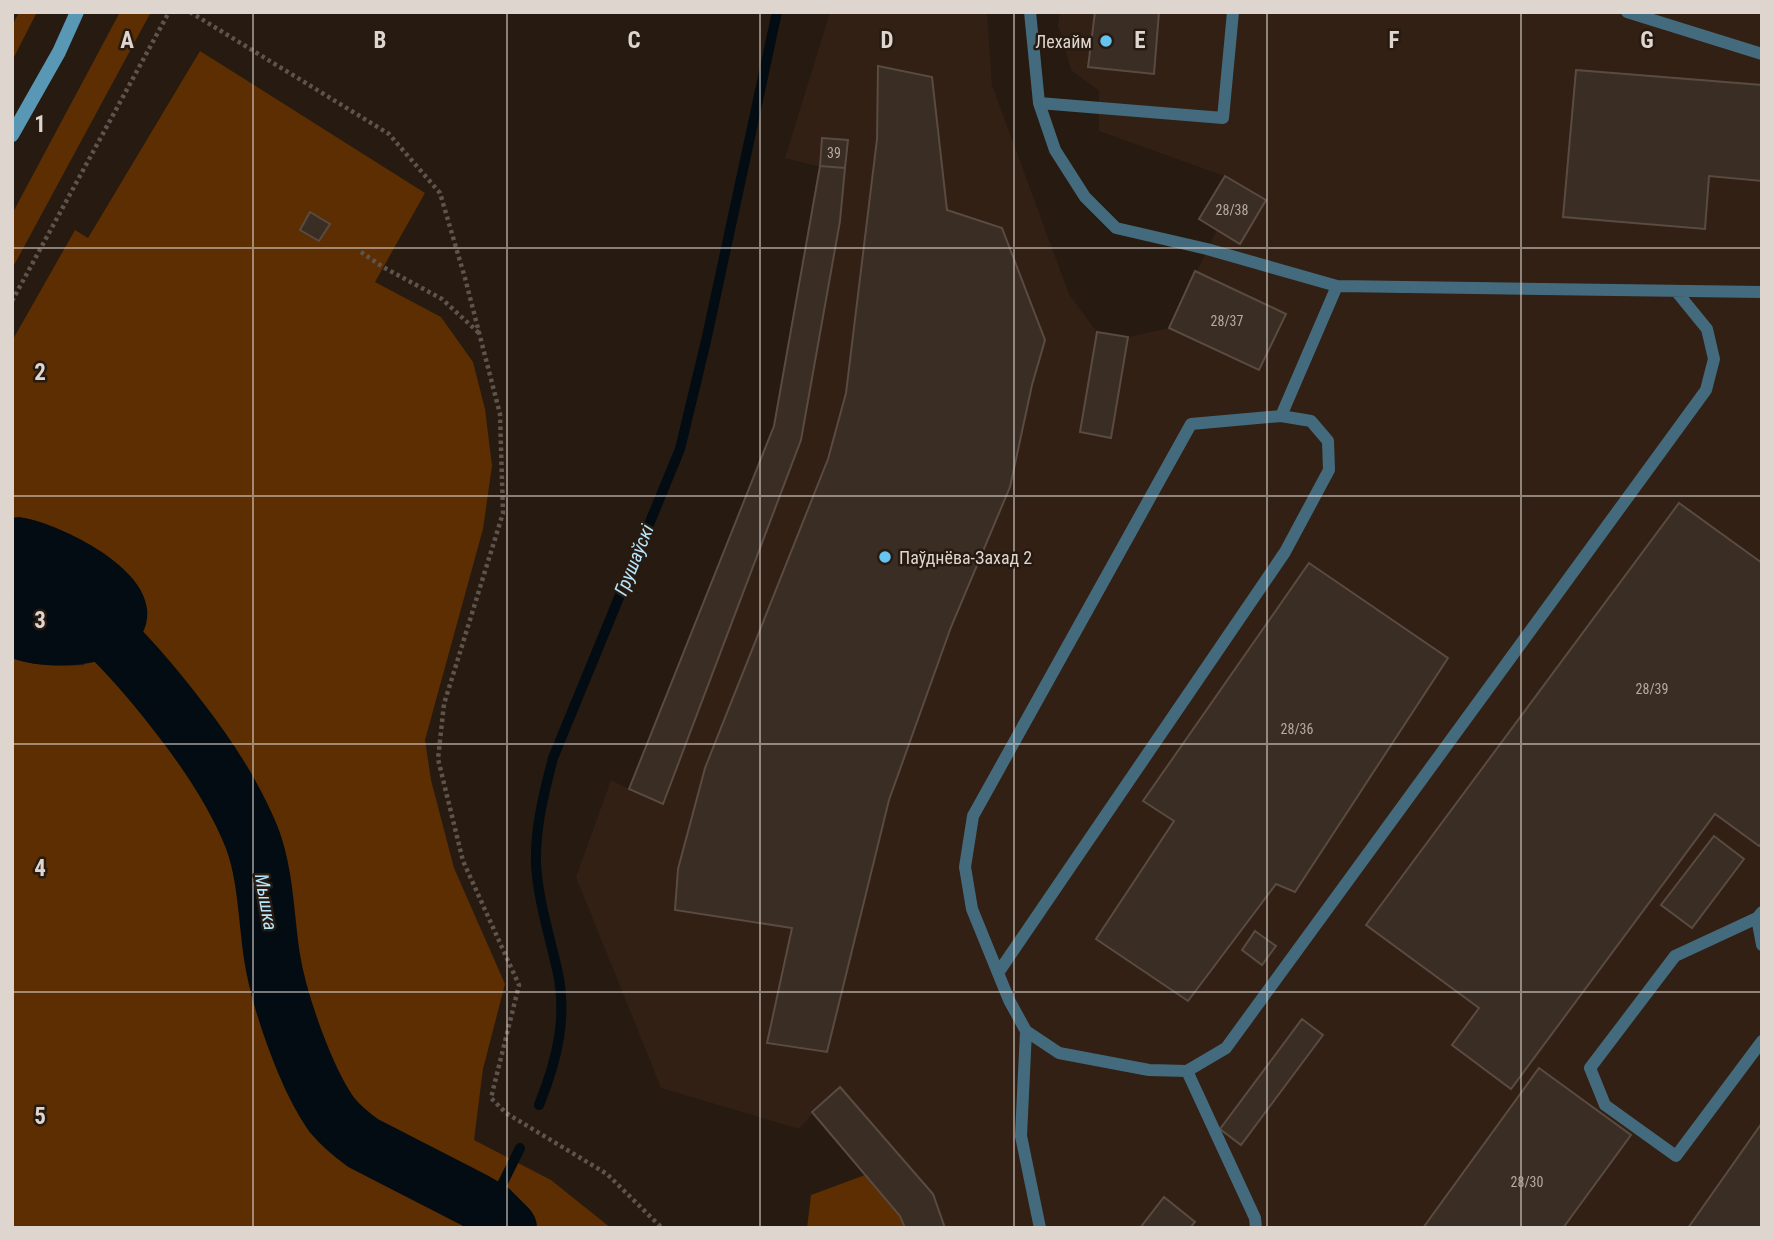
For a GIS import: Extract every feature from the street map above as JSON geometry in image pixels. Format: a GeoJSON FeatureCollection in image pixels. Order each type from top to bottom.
{"type":"FeatureCollection","features":[{"type":"Feature","properties":{"kind":"main road"},"geometry":{"type":"LineString","coordinates":[[12,135],[59,52],[77,12]]}},
{"type":"Feature","properties":{"kind":"lane"},"geometry":{"type":"LineString","coordinates":[[1030,12],[1039,103],[1055,150],[1085,197],[1116,228],[1206,248],[1336,286],[1761,294]]}},
{"type":"Feature","properties":{"kind":"lane"},"geometry":{"type":"LineString","coordinates":[[1039,103],[1223,118],[1233,12]]}},
{"type":"Feature","properties":{"kind":"lane"},"geometry":{"type":"LineString","coordinates":[[1627,12],[1762,54]]}},
{"type":"Feature","properties":{"kind":"lane"},"geometry":{"type":"LineString","coordinates":[[1281,416],[1336,286]]}},
{"type":"Feature","properties":{"kind":"lane"},"geometry":{"type":"LineString","coordinates":[[1026,1031],[1059,1053],[1149,1070],[1187,1071],[1226,1048],[1706,390],[1714,359],[1707,329],[1676,291]]}},
{"type":"Feature","properties":{"kind":"lane"},"geometry":{"type":"LineString","coordinates":[[998,973],[1285,552],[1329,470],[1328,441],[1311,421],[1281,416],[1191,424],[973,816],[965,867],[972,909],[998,973],[1026,1031],[1021,1136],[1040,1228]]}},
{"type":"Feature","properties":{"kind":"lane"},"geometry":{"type":"LineString","coordinates":[[1762,945],[1759,915],[1675,956],[1590,1068],[1605,1105],[1676,1156],[1762,1041]]}},
{"type":"Feature","properties":{"kind":"lane"},"geometry":{"type":"LineString","coordinates":[[1187,1071],[1255,1218],[1256,1228]]}},
{"type":"Feature","properties":{"kind":"path"},"geometry":{"type":"LineString","coordinates":[[12,301],[169,12]]}},
{"type":"Feature","properties":{"kind":"path"},"geometry":{"type":"LineString","coordinates":[[190,12],[389,134],[440,193],[500,414],[503,513],[444,704],[438,759],[464,861],[519,985],[491,1098],[506,1113],[607,1174],[662,1228]]}},
{"type":"Feature","properties":{"kind":"path"},"geometry":{"type":"LineString","coordinates":[[361,252],[442,299],[479,334]]}},
{"type":"Feature","properties":{"kind":"shaded area"},"geometry":{"type":"Polygon","coordinates":[[[19,12],[37,12],[12,61],[12,26],[19,12]]]}},
{"type":"Feature","properties":{"kind":"shaded area"},"geometry":{"type":"Polygon","coordinates":[[[120,12],[151,12],[12,269],[12,214],[120,12]]]}},
{"type":"Feature","properties":{"kind":"shaded area"},"geometry":{"type":"Polygon","coordinates":[[[830,12],[987,12],[992,85],[1069,294],[1097,332],[1128,337],[1169,328],[1217,230],[1199,219],[1224,176],[1099,131],[1099,91],[1071,70],[1058,25],[1060,12],[1762,12],[1762,1228],[905,1228],[900,1216],[813,1113],[799,1129],[661,1088],[576,877],[611,780],[629,789],[774,426],[820,167],[785,158],[830,12]]]}},
{"type":"Feature","properties":{"kind":"shaded area"},"geometry":{"type":"Polygon","coordinates":[[[200,51],[425,193],[375,282],[441,317],[473,362],[485,409],[492,466],[483,529],[425,740],[431,780],[454,868],[505,984],[483,1069],[474,1140],[551,1180],[611,1228],[12,1228],[12,658],[57,666],[84,665],[103,553],[47,524],[12,518],[12,341],[75,230],[88,238],[200,51]]]}},
{"type":"Feature","properties":{"kind":"shaded area"},"geometry":{"type":"Polygon","coordinates":[[[19,517],[76,537],[96,548],[131,576],[142,592],[147,609],[144,629],[134,644],[117,655],[96,662],[73,665],[29,663],[12,658],[12,518],[19,517]]]}},
{"type":"Feature","properties":{"kind":"shaded area"},"geometry":{"type":"Polygon","coordinates":[[[865,1175],[900,1216],[905,1228],[807,1228],[811,1195],[865,1175]]]}},
{"type":"Feature","properties":{"kind":"building"},"geometry":{"type":"Polygon","coordinates":[[[1095,12],[1159,12],[1154,74],[1088,67],[1095,12]]]}},
{"type":"Feature","properties":{"kind":"building","name":"Паўднёва-Захад 2"},"geometry":{"type":"Polygon","coordinates":[[[878,66],[932,77],[947,210],[1002,228],[1045,340],[1032,385],[1010,487],[951,627],[889,800],[827,1052],[767,1043],[792,928],[675,910],[678,869],[705,768],[828,459],[846,393],[877,139],[878,66]]]}},
{"type":"Feature","properties":{"kind":"building"},"geometry":{"type":"Polygon","coordinates":[[[1576,70],[1762,85],[1762,181],[1709,176],[1705,229],[1563,217],[1576,70]]]}},
{"type":"Feature","properties":{"kind":"building"},"geometry":{"type":"Polygon","coordinates":[[[822,138],[848,140],[845,168],[820,166],[822,138]]]}},
{"type":"Feature","properties":{"kind":"building"},"geometry":{"type":"Polygon","coordinates":[[[820,166],[845,168],[840,221],[801,440],[663,804],[629,789],[774,426],[820,166]]]}},
{"type":"Feature","properties":{"kind":"building"},"geometry":{"type":"Polygon","coordinates":[[[1225,176],[1266,200],[1240,244],[1199,219],[1225,176]]]}},
{"type":"Feature","properties":{"kind":"building"},"geometry":{"type":"Polygon","coordinates":[[[310,212],[330,224],[319,241],[300,230],[310,212]]]}},
{"type":"Feature","properties":{"kind":"building"},"geometry":{"type":"Polygon","coordinates":[[[1195,271],[1286,314],[1259,370],[1169,328],[1195,271]]]}},
{"type":"Feature","properties":{"kind":"building"},"geometry":{"type":"Polygon","coordinates":[[[1097,332],[1128,337],[1111,438],[1080,432],[1097,332]]]}},
{"type":"Feature","properties":{"kind":"building"},"geometry":{"type":"Polygon","coordinates":[[[1679,503],[1762,563],[1762,843],[1759,846],[1715,814],[1511,1089],[1452,1045],[1479,1008],[1366,925],[1679,503]]]}},
{"type":"Feature","properties":{"kind":"building"},"geometry":{"type":"Polygon","coordinates":[[[1309,563],[1448,658],[1295,892],[1276,884],[1188,1001],[1096,939],[1174,821],[1143,801],[1309,563]]]}},
{"type":"Feature","properties":{"kind":"building"},"geometry":{"type":"Polygon","coordinates":[[[1714,836],[1744,859],[1692,928],[1661,905],[1714,836]]]}},
{"type":"Feature","properties":{"kind":"building"},"geometry":{"type":"Polygon","coordinates":[[[1255,931],[1276,946],[1262,965],[1242,950],[1255,931]]]}},
{"type":"Feature","properties":{"kind":"building"},"geometry":{"type":"Polygon","coordinates":[[[1302,1019],[1323,1035],[1241,1145],[1220,1129],[1302,1019]]]}},
{"type":"Feature","properties":{"kind":"building"},"geometry":{"type":"Polygon","coordinates":[[[1539,1068],[1631,1135],[1563,1228],[1423,1228],[1539,1068]]]}},
{"type":"Feature","properties":{"kind":"building"},"geometry":{"type":"Polygon","coordinates":[[[840,1087],[933,1194],[945,1228],[905,1228],[900,1216],[812,1112],[840,1087]]]}},
{"type":"Feature","properties":{"kind":"building"},"geometry":{"type":"Polygon","coordinates":[[[1762,1123],[1762,1228],[1688,1228],[1762,1123]]]}},
{"type":"Feature","properties":{"kind":"building"},"geometry":{"type":"Polygon","coordinates":[[[1164,1197],[1195,1222],[1190,1228],[1140,1228],[1164,1197]]]}},
{"type":"Feature","properties":{"kind":"waterway","name":"Грушаўскі"},"geometry":{"type":"LineString","coordinates":[[539,1105],[556,1055],[561,1021],[560,987],[537,877],[537,837],[543,797],[553,758],[680,449],[777,12]]}},
{"type":"Feature","properties":{"kind":"waterway","name":"Мышка"},"geometry":{"type":"LineString","coordinates":[[12,562],[83,612],[122,650],[189,730],[228,789],[257,852],[272,957],[287,1017],[303,1061],[332,1115],[363,1143],[490,1209],[509,1228]]}},
{"type":"Feature","properties":{"kind":"waterway","name":"Грушаўскі"},"geometry":{"type":"LineString","coordinates":[[490,1209],[520,1148]]}},
{"type":"Feature","properties":{"kind":"place","name":"Лехайм"},"geometry":{"type":"Point","coordinates":[1106,41]}},
{"type":"Feature","properties":{"kind":"place","name":"Паўднёва-Захад 2"},"geometry":{"type":"Point","coordinates":[885,557]}}]}
